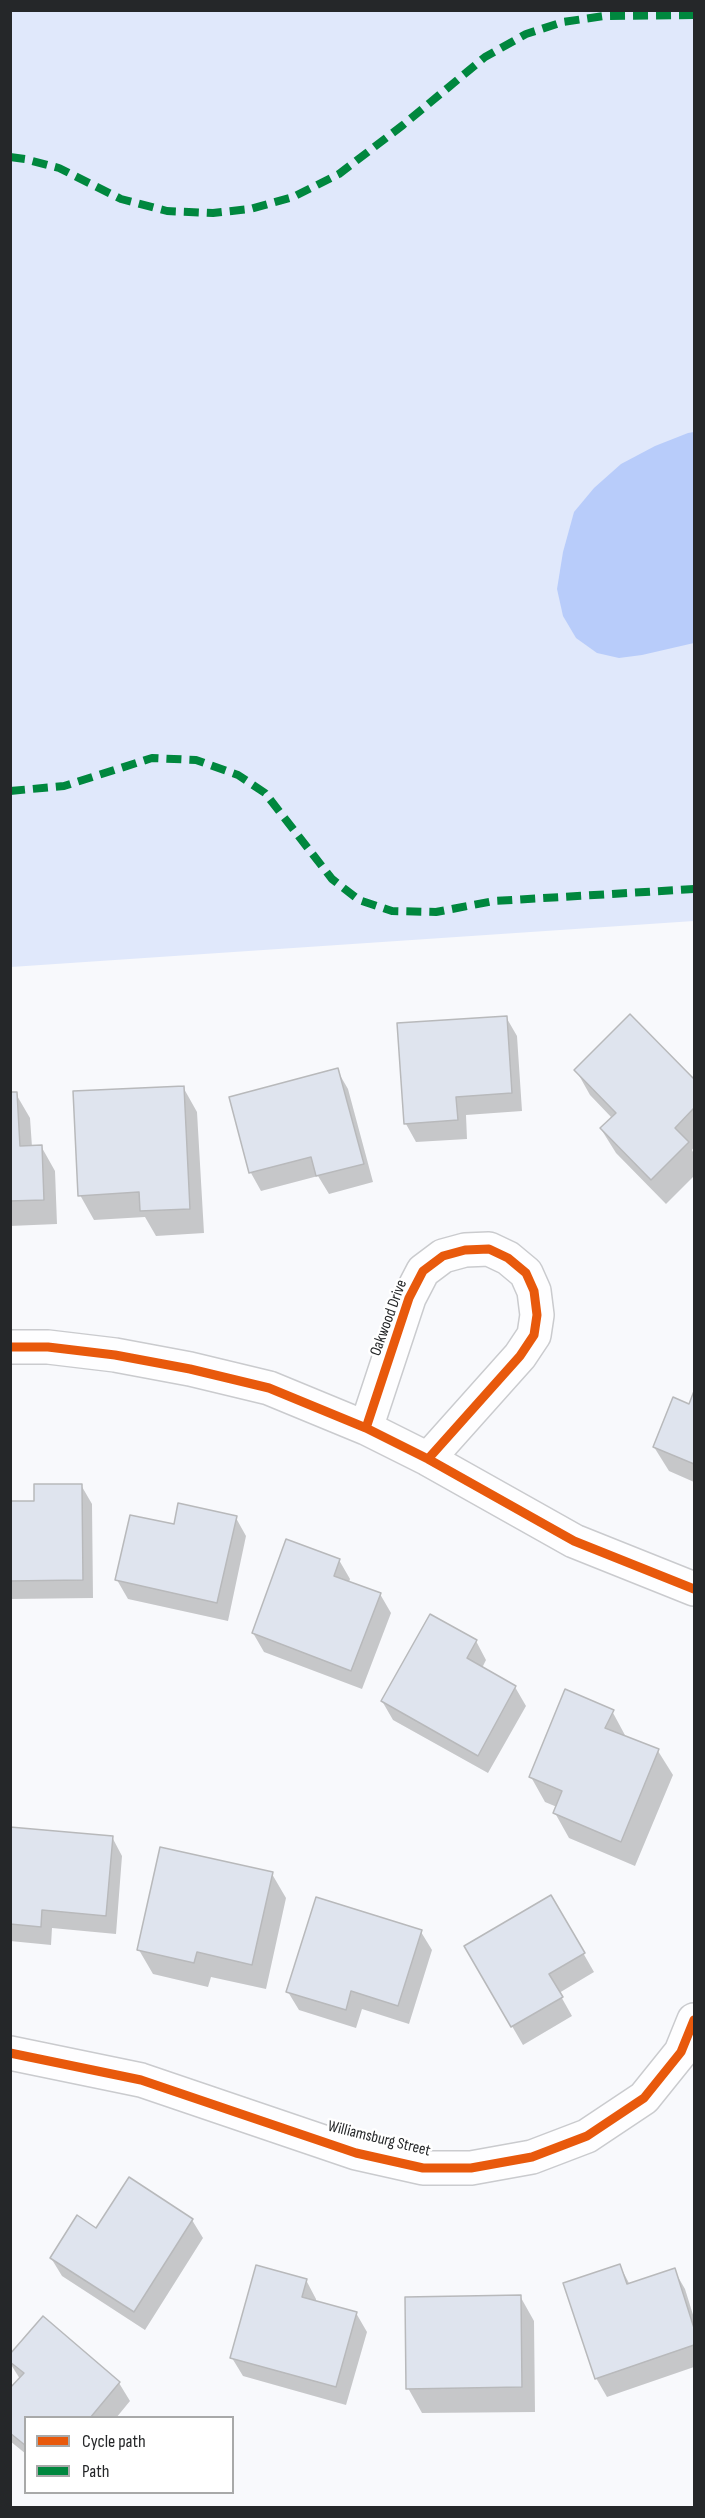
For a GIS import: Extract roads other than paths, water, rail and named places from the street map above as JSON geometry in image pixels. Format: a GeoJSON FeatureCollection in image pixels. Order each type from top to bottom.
{"type":"FeatureCollection","features":[{"type":"Feature","properties":{"kind":"street","name":"Oakwood Drive"},"geometry":{"type":"LineString","coordinates":[[366,1428],[409,1298],[423,1271],[443,1256],[465,1250],[489,1249],[508,1258],[526,1273],[534,1291],[537,1315],[534,1335],[520,1356],[428,1459]]}},
{"type":"Feature","properties":{"kind":"street"},"geometry":{"type":"LineString","coordinates":[[10,1347],[48,1347],[115,1355],[190,1369],[268,1388],[366,1428],[428,1459],[574,1541],[694,1589]]}},
{"type":"Feature","properties":{"kind":"street","name":"Williamsburg Street"},"geometry":{"type":"LineString","coordinates":[[10,2053],[141,2080],[356,2153],[423,2168],[471,2168],[532,2157],[587,2136],[644,2098],[681,2052],[694,2020]]}},
{"type":"Feature","properties":{"kind":"water"},"geometry":{"type":"Polygon","coordinates":[[[694,432],[694,643],[619,658],[597,653],[576,638],[563,616],[557,589],[563,552],[574,512],[594,488],[621,464],[655,446],[694,432]]]}}]}
